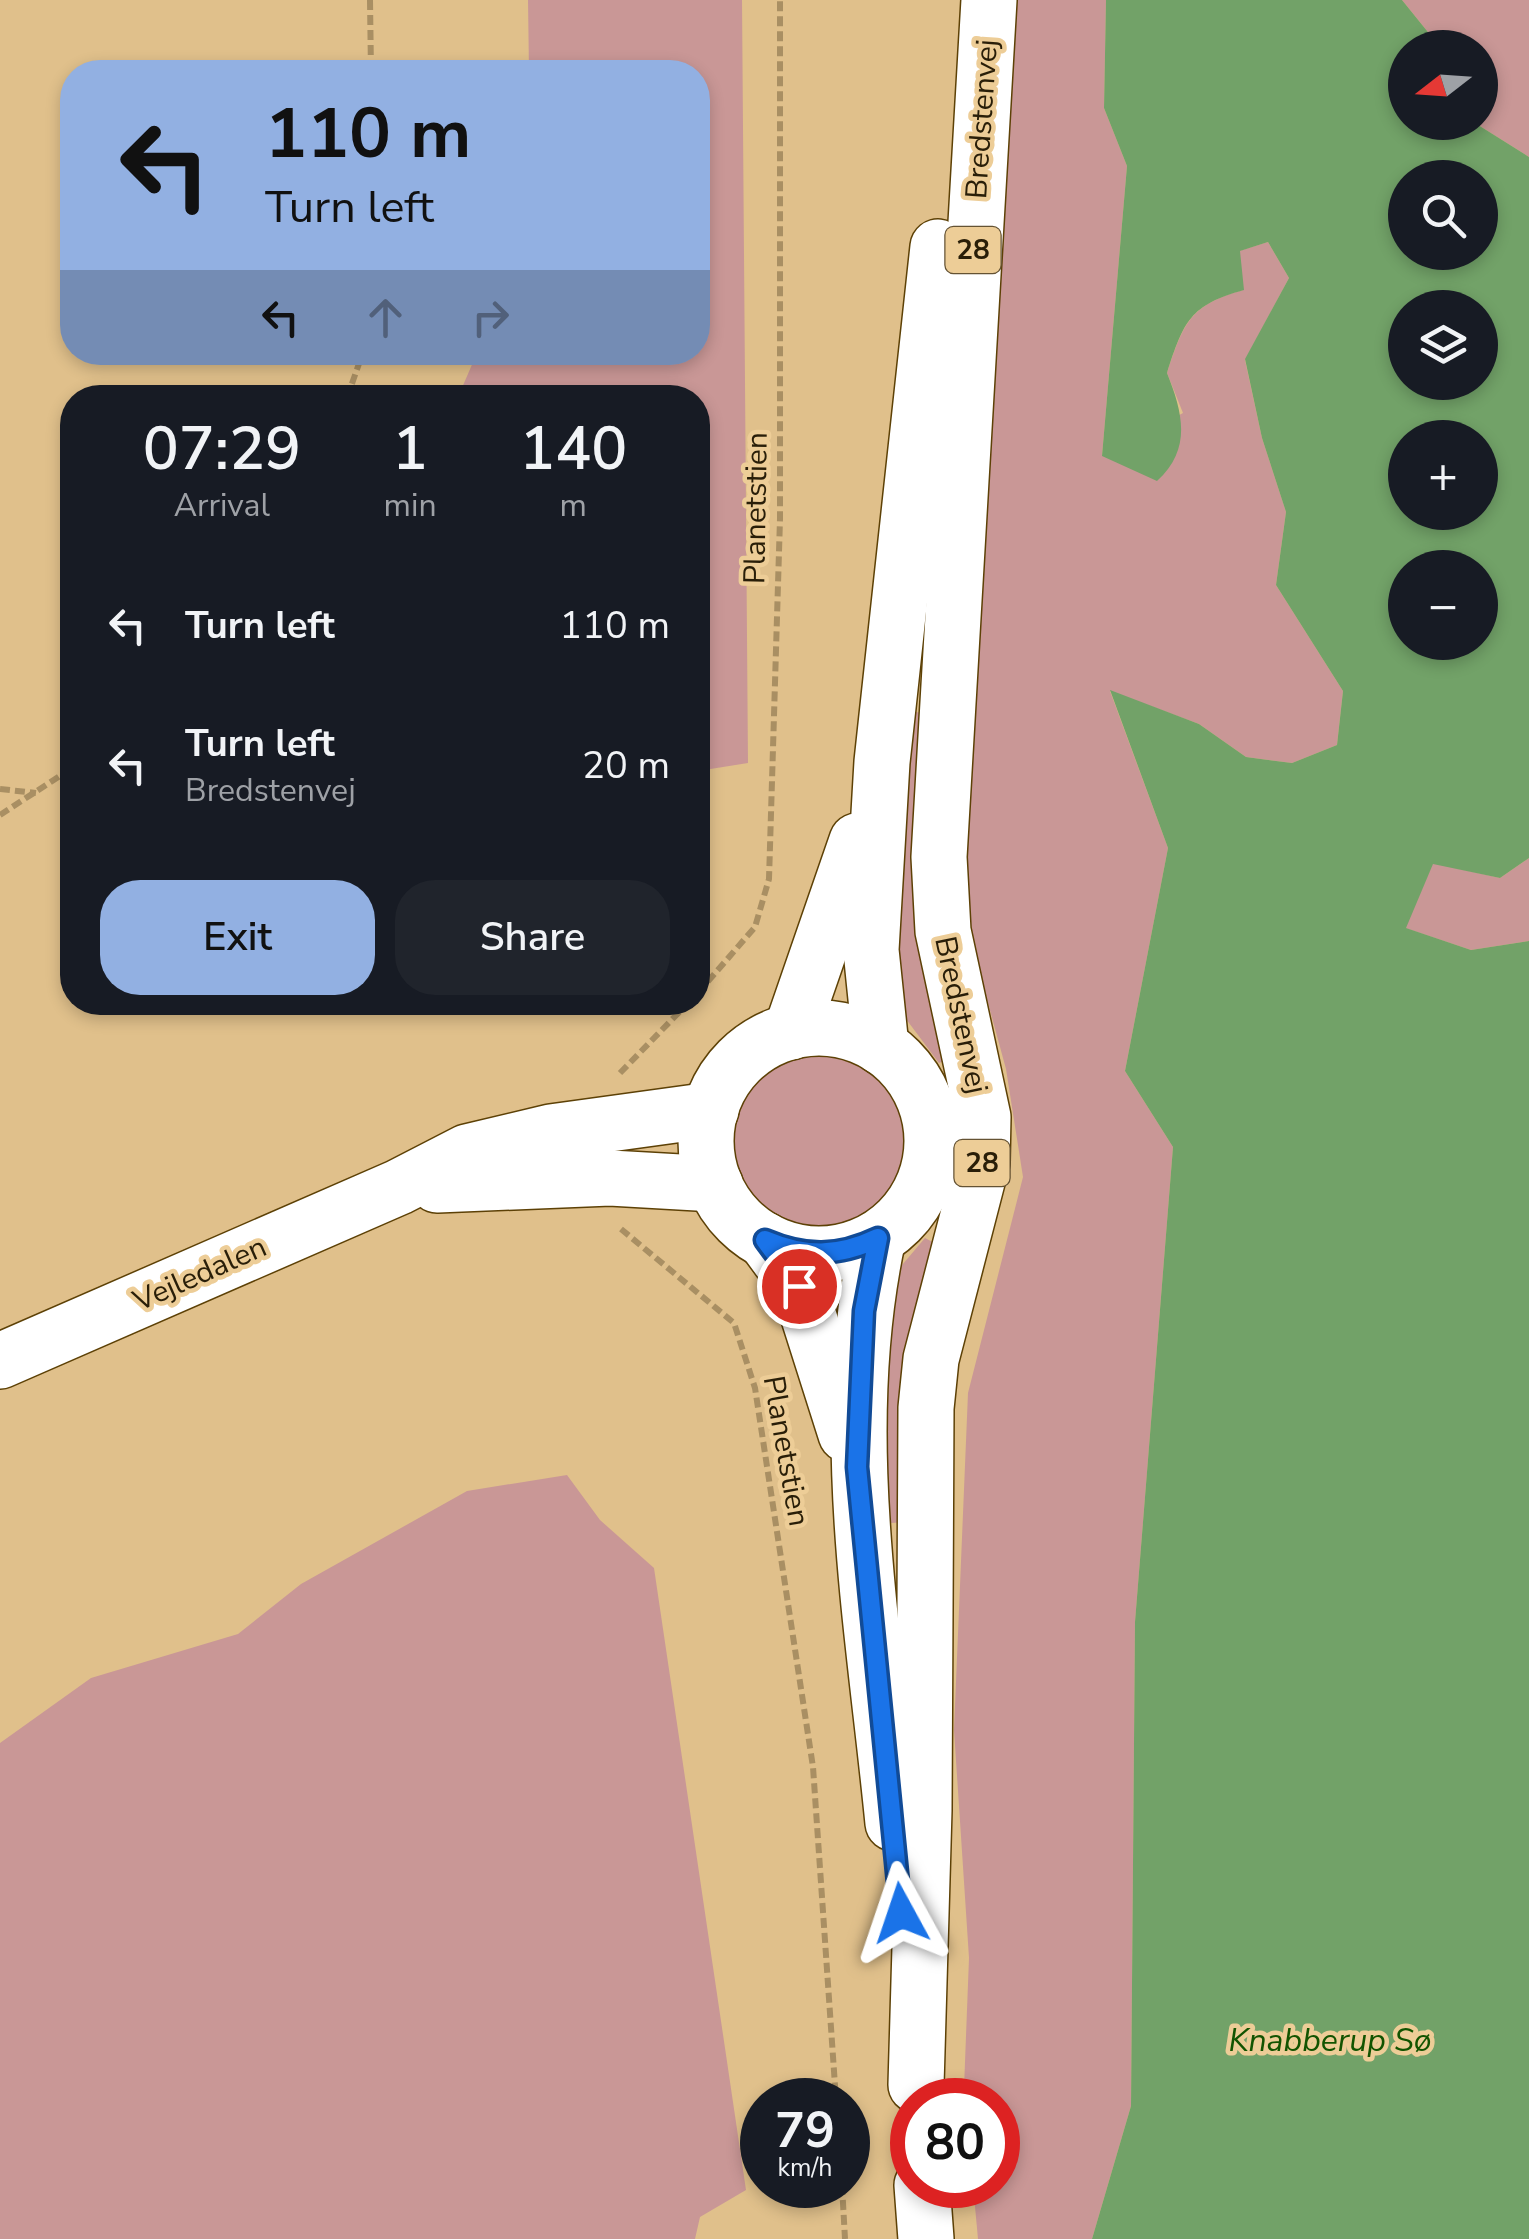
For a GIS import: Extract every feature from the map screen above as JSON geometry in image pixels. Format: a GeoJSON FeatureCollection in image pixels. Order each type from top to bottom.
{"type":"FeatureCollection","features":[{"type":"Feature","properties":{"kind":"main road","name":"Bredstenvej"},"geometry":{"type":"LineString","coordinates":[[881,1046],[871,950],[882,762],[962,0]]}},
{"type":"Feature","properties":{"kind":"main road","name":"Bredstenvej"},"geometry":{"type":"LineString","coordinates":[[916,2078],[924,1810],[926,1408],[931,1359],[982,1162],[983,1116],[950,976],[939,876],[956,501],[989,0]]}},
{"type":"Feature","properties":{"kind":"main road","name":"Bredstenvej"},"geometry":{"type":"LineString","coordinates":[[791,1032],[882,762]]}},
{"type":"Feature","properties":{"kind":"main road","name":"28"},"geometry":{"type":"LineString","coordinates":[[822,1028],[853,1033],[881,1046],[916,1083],[932,1130],[926,1180],[914,1203],[878,1238],[834,1254],[810,1254],[765,1240],[727,1207],[715,1184],[706,1135],[720,1088],[749,1052],[791,1032],[822,1028]]}},
{"type":"Feature","properties":{"kind":"main road","name":"Vejledalen"},"geometry":{"type":"LineString","coordinates":[[0,1362],[399,1187],[466,1152],[551,1132],[711,1110]]}},
{"type":"Feature","properties":{"kind":"main road","name":"Vejledalen"},"geometry":{"type":"LineString","coordinates":[[399,1187],[555,1178],[715,1184]]}},
{"type":"Feature","properties":{"kind":"main road","name":"Bredstenvej"},"geometry":{"type":"LineString","coordinates":[[878,1238],[864,1311],[857,1467],[915,2078]]}},
{"type":"Feature","properties":{"kind":"main road","name":"Bredstenvej"},"geometry":{"type":"LineString","coordinates":[[765,1240],[799,1286],[857,1467]]}},
{"type":"Feature","properties":{"kind":"main road"},"geometry":{"type":"LineString","coordinates":[[924,2208],[926,2239]]}},
{"type":"Feature","properties":{"kind":"path"},"geometry":{"type":"LineString","coordinates":[[370,0],[371,60]]}},
{"type":"Feature","properties":{"kind":"path","name":"Planetstien"},"geometry":{"type":"LineString","coordinates":[[710,979],[756,927],[769,879],[780,519],[780,0]]}},
{"type":"Feature","properties":{"kind":"path"},"geometry":{"type":"LineString","coordinates":[[0,816],[60,777]]}},
{"type":"Feature","properties":{"kind":"path"},"geometry":{"type":"LineString","coordinates":[[0,789],[37,793]]}},
{"type":"Feature","properties":{"kind":"path"},"geometry":{"type":"LineString","coordinates":[[610,1081],[677,1015]]}},
{"type":"Feature","properties":{"kind":"path","name":"Planetstien"},"geometry":{"type":"LineString","coordinates":[[609,1229],[625,1230],[734,1324],[755,1388],[813,1767],[834,2078]]}},
{"type":"Feature","properties":{"kind":"path"},"geometry":{"type":"LineString","coordinates":[[843,2208],[845,2239]]}},
{"type":"Feature","properties":{"kind":"shaded area"},"geometry":{"type":"Polygon","coordinates":[[[528,0],[742,0],[748,763],[710,769],[710,385],[463,385],[472,365],[710,365],[710,60],[529,60],[528,0]]]}},
{"type":"Feature","properties":{"kind":"shaded area"},"geometry":{"type":"Polygon","coordinates":[[[1016,0],[1106,0],[1104,108],[1127,166],[1102,456],[1183,413],[1167,373],[1185,328],[1200,309],[1243,290],[1239,251],[1268,242],[1289,278],[1245,360],[1262,438],[1286,512],[1276,585],[1343,691],[1337,745],[1292,763],[1246,757],[1199,724],[1110,691],[1168,848],[1125,1071],[1173,1147],[1135,1622],[1131,2106],[1092,2239],[978,2239],[975,2208],[1020,2208],[1020,2078],[964,2078],[969,1958],[954,1730],[968,1393],[1023,1177],[1006,1069],[966,922],[961,802],[1016,0]]]}},
{"type":"Feature","properties":{"kind":"shaded area"},"geometry":{"type":"Polygon","coordinates":[[[1402,0],[1529,0],[1529,157],[1498,137],[1498,30],[1426,30],[1402,0]]]}},
{"type":"Feature","properties":{"kind":"shaded area"},"geometry":{"type":"Polygon","coordinates":[[[913,712],[930,713],[949,1059],[939,1063],[900,1011],[890,990],[913,712]]]}},
{"type":"Feature","properties":{"kind":"shaded area"},"geometry":{"type":"Polygon","coordinates":[[[1529,858],[1529,941],[1471,950],[1405,928],[1433,863],[1500,878],[1529,858]]]}},
{"type":"Feature","properties":{"kind":"shaded area"},"geometry":{"type":"Polygon","coordinates":[[[819,1056],[852,1063],[880,1081],[898,1109],[905,1142],[898,1175],[880,1203],[852,1221],[819,1228],[786,1221],[758,1203],[740,1175],[733,1142],[740,1109],[758,1081],[786,1063],[819,1056]]]}},
{"type":"Feature","properties":{"kind":"shaded area"},"geometry":{"type":"Polygon","coordinates":[[[925,1238],[942,1247],[908,1522],[891,1523],[875,1358],[891,1278],[925,1238]]]}},
{"type":"Feature","properties":{"kind":"shaded area"},"geometry":{"type":"Polygon","coordinates":[[[567,1475],[600,1520],[654,1568],[740,2149],[740,2194],[700,2217],[695,2239],[0,2239],[0,1743],[91,1678],[238,1634],[301,1584],[467,1491],[567,1475]]]}},
{"type":"Feature","properties":{"kind":"water","name":"Knabberup Sø"},"geometry":{"type":"Polygon","coordinates":[[[1106,0],[1402,0],[1426,30],[1388,30],[1388,140],[1498,137],[1529,157],[1529,858],[1500,878],[1433,864],[1406,928],[1471,950],[1529,941],[1529,2239],[1092,2239],[1131,2106],[1135,1622],[1173,1147],[1125,1071],[1168,848],[1110,690],[1199,724],[1246,757],[1292,763],[1337,745],[1343,691],[1276,585],[1286,512],[1262,438],[1245,359],[1289,278],[1268,242],[1240,251],[1244,290],[1200,309],[1179,340],[1167,373],[1180,416],[1180,443],[1168,469],[1157,481],[1102,456],[1127,166],[1104,108],[1106,0]]]}},
{"type":"Feature","properties":{"kind":"route"},"geometry":{"type":"LineString","coordinates":[[799,1286],[765,1240],[787,1250],[834,1254],[878,1238],[864,1311],[857,1467],[901,1913]]}}]}
